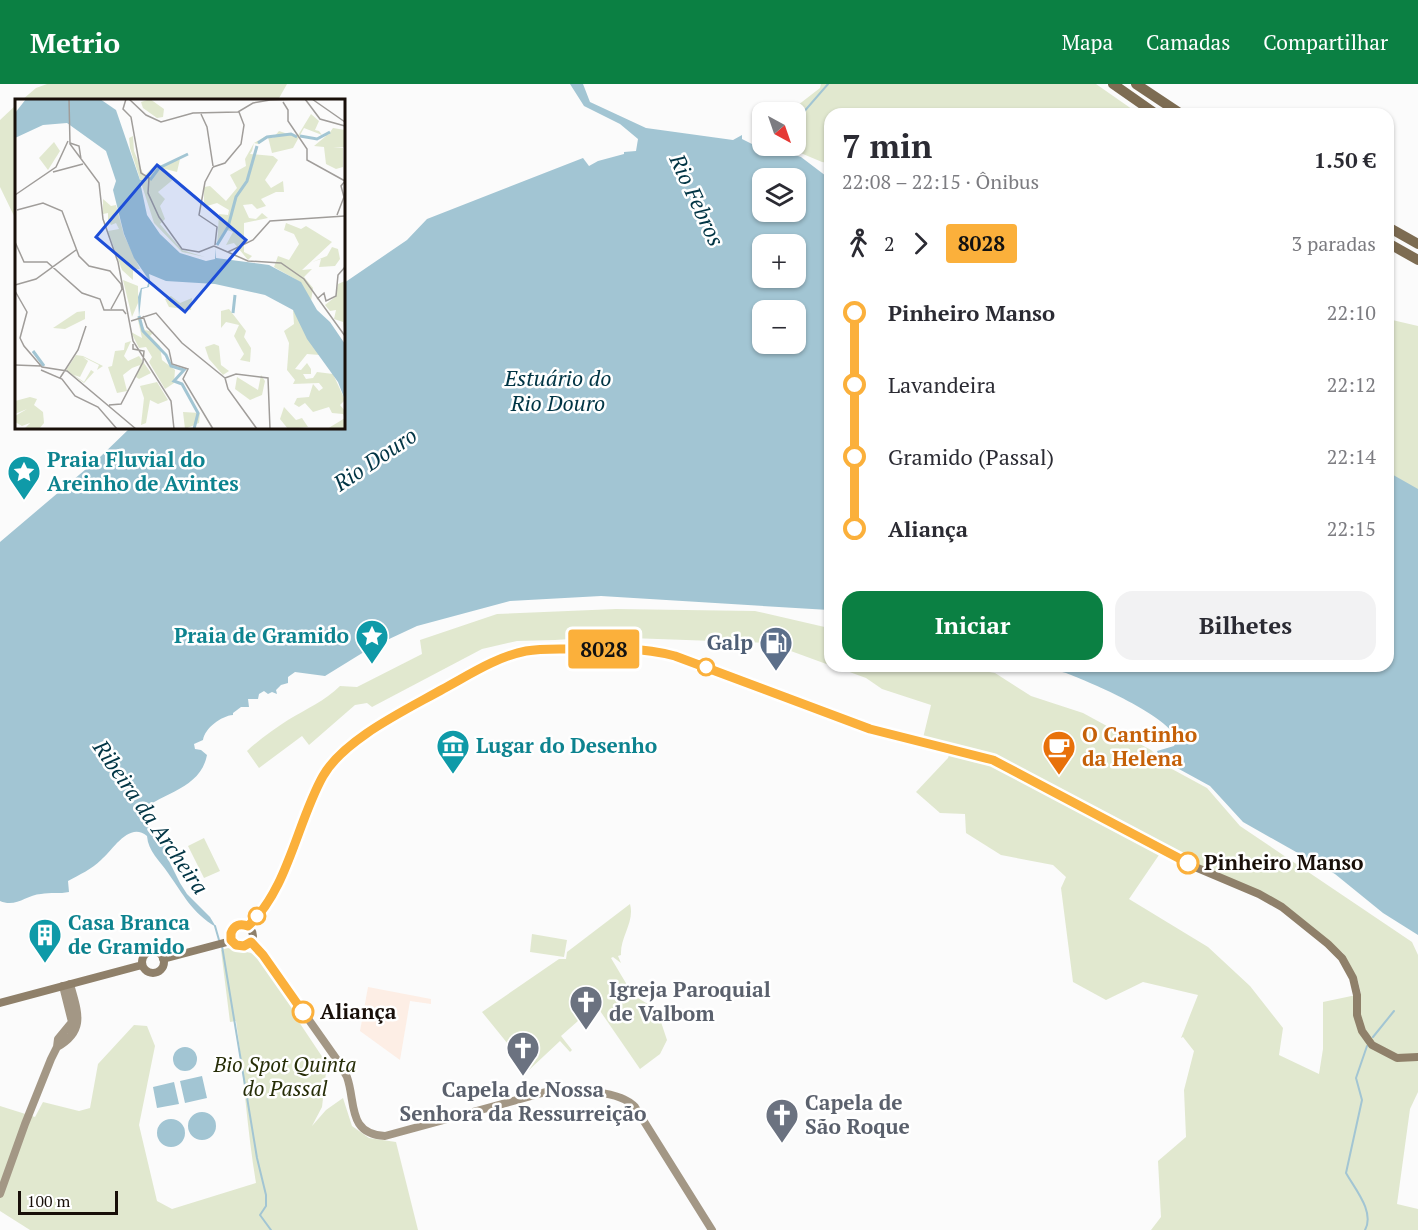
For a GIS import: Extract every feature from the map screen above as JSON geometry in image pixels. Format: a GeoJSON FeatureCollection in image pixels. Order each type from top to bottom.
{"type":"FeatureCollection","features":[{"type":"Feature","properties":{"kind":"highway"},"geometry":{"type":"LineString","coordinates":[[1113,84],[1147,108]]}},
{"type":"Feature","properties":{"kind":"highway"},"geometry":{"type":"LineString","coordinates":[[1136,84],[1172,108]]}},
{"type":"Feature","properties":{"kind":"highway"},"geometry":{"type":"LineString","coordinates":[[1394,230],[1418,244]]}},
{"type":"Feature","properties":{"kind":"highway"},"geometry":{"type":"LineString","coordinates":[[1394,246],[1418,260]]}},
{"type":"Feature","properties":{"kind":"main road"},"geometry":{"type":"LineString","coordinates":[[248,926],[267,903],[282,874],[324,775],[339,757],[365,735],[482,668],[515,654],[555,649],[652,650],[712,669],[870,729],[993,760],[1188,864],[1259,894],[1282,907],[1342,958],[1353,978],[1357,995],[1357,1015],[1362,1031],[1372,1045],[1397,1058],[1418,1057]]}},
{"type":"Feature","properties":{"kind":"main road"},"geometry":{"type":"LineString","coordinates":[[164,959],[224,942],[244,946],[251,942],[253,933],[248,926],[240,924],[235,926],[224,942]]}},
{"type":"Feature","properties":{"kind":"main road"},"geometry":{"type":"LineString","coordinates":[[151,951],[158,952],[164,959],[163,967],[157,972],[146,971],[142,965],[143,957],[151,951]]}},
{"type":"Feature","properties":{"kind":"main road"},"geometry":{"type":"LineString","coordinates":[[0,1003],[142,965]]}},
{"type":"Feature","properties":{"kind":"street"},"geometry":{"type":"LineString","coordinates":[[251,942],[263,955],[340,1064],[347,1078],[353,1110],[359,1124],[371,1133],[385,1136],[553,1090],[572,1090],[622,1098],[635,1107],[712,1230]]}},
{"type":"Feature","properties":{"kind":"street"},"geometry":{"type":"LineString","coordinates":[[0,1194],[25,1124],[57,1047],[58,1039],[72,1022],[67,985]]}},
{"type":"Feature","properties":{"kind":"shaded area"},"geometry":{"type":"Polygon","coordinates":[[[368,987],[431,999],[431,1004],[410,1001],[400,1060],[360,1031],[368,987]]]}},
{"type":"Feature","properties":{"kind":"green space"},"geometry":{"type":"Polygon","coordinates":[[[47,84],[287,84],[279,99],[23,99],[36,88],[47,84]]]}},
{"type":"Feature","properties":{"kind":"green space"},"geometry":{"type":"Polygon","coordinates":[[[821,84],[1096,84],[1130,108],[824,108],[824,162],[806,155],[806,102],[802,102],[820,88],[821,84]]]}},
{"type":"Feature","properties":{"kind":"green space"},"geometry":{"type":"Polygon","coordinates":[[[15,106],[15,218],[0,187],[0,120],[15,106]]]}},
{"type":"Feature","properties":{"kind":"green space"},"geometry":{"type":"Polygon","coordinates":[[[1394,320],[1418,326],[1418,494],[1394,480],[1394,320]]]}},
{"type":"Feature","properties":{"kind":"green space"},"geometry":{"type":"Polygon","coordinates":[[[616,609],[755,611],[824,627],[824,663],[769,643],[601,637],[517,641],[482,649],[372,707],[367,703],[355,705],[309,745],[302,736],[259,768],[247,751],[262,738],[340,686],[357,687],[422,654],[420,640],[497,614],[616,609]]]}},
{"type":"Feature","properties":{"kind":"green space"},"geometry":{"type":"Polygon","coordinates":[[[850,672],[995,673],[1031,696],[1083,713],[1151,750],[1172,769],[1207,788],[1240,826],[1412,942],[1418,955],[1418,1092],[1410,1109],[1397,1204],[1418,1209],[1418,1230],[1151,1230],[1161,1217],[1158,1161],[1186,1137],[1184,1090],[1194,1051],[1183,1037],[1181,1038],[1198,995],[1143,982],[1106,1000],[1073,982],[1061,888],[1066,877],[1053,865],[1001,855],[966,833],[965,814],[940,813],[916,792],[948,758],[953,744],[923,738],[931,705],[882,689],[866,678],[850,672]],[[1161,852],[1129,899],[1208,947],[1250,986],[1283,1028],[1279,1055],[1319,1074],[1323,1049],[1323,1002],[1361,994],[1358,981],[1343,953],[1279,902],[1161,852]]]}},
{"type":"Feature","properties":{"kind":"green space"},"geometry":{"type":"Polygon","coordinates":[[[204,838],[220,871],[204,878],[188,846],[204,838]]]}},
{"type":"Feature","properties":{"kind":"green space"},"geometry":{"type":"Polygon","coordinates":[[[630,904],[631,917],[621,955],[618,956],[621,963],[611,958],[633,995],[651,1006],[659,1016],[667,1040],[660,1054],[640,1069],[596,1005],[561,1036],[572,1050],[570,1052],[560,1041],[529,1070],[482,1012],[559,959],[566,959],[567,952],[630,904]]]}},
{"type":"Feature","properties":{"kind":"green space"},"geometry":{"type":"Polygon","coordinates":[[[532,934],[567,940],[564,957],[530,952],[532,934]]]}},
{"type":"Feature","properties":{"kind":"green space","name":"Bio Spot Quinta do Passal"},"geometry":{"type":"Polygon","coordinates":[[[228,948],[251,953],[258,958],[297,1012],[297,1019],[327,1064],[322,1107],[312,1126],[326,1110],[343,1098],[352,1126],[369,1138],[396,1142],[418,1230],[30,1230],[0,1211],[0,1106],[35,1117],[43,1102],[79,1111],[90,1108],[98,1064],[134,1025],[147,1026],[155,1046],[139,1125],[157,1201],[172,1209],[256,1183],[236,1021],[230,1022],[221,950],[228,948]]]}},
{"type":"Feature","properties":{"kind":"water","name":"Estuário do Rio Douro"},"geometry":{"type":"Polygon","coordinates":[[[570,84],[583,84],[590,102],[646,128],[733,140],[742,135],[742,139],[752,144],[752,156],[798,156],[824,174],[824,610],[601,596],[510,601],[417,626],[372,647],[325,676],[295,672],[288,677],[288,683],[276,690],[277,694],[272,692],[268,694],[264,691],[259,694],[258,699],[248,699],[249,707],[241,707],[233,715],[219,720],[210,727],[203,740],[194,744],[195,749],[207,755],[203,767],[196,776],[188,784],[146,807],[137,815],[166,843],[168,859],[180,883],[216,927],[200,916],[189,903],[152,851],[147,836],[140,832],[128,834],[97,863],[68,881],[69,892],[44,893],[11,903],[0,901],[0,542],[99,458],[129,429],[345,429],[345,282],[407,240],[427,219],[583,158],[589,166],[598,161],[624,154],[624,152],[636,151],[638,139],[620,124],[584,106],[570,84]]]}},
{"type":"Feature","properties":{"kind":"water"},"geometry":{"type":"Polygon","coordinates":[[[1394,475],[1418,489],[1418,935],[1383,913],[1335,874],[1243,822],[1210,786],[1159,756],[1157,751],[1174,746],[1177,740],[1160,721],[1128,701],[1061,672],[1394,672],[1394,475]]]}},
{"type":"Feature","properties":{"kind":"water"},"geometry":{"type":"Polygon","coordinates":[[[185,1047],[194,1050],[197,1059],[194,1068],[185,1071],[176,1068],[173,1059],[176,1050],[185,1047]]]}},
{"type":"Feature","properties":{"kind":"water"},"geometry":{"type":"Polygon","coordinates":[[[202,1076],[207,1098],[185,1103],[180,1081],[202,1076]]]}},
{"type":"Feature","properties":{"kind":"water"},"geometry":{"type":"Polygon","coordinates":[[[174,1082],[179,1104],[157,1108],[153,1087],[174,1082]]]}},
{"type":"Feature","properties":{"kind":"water"},"geometry":{"type":"Polygon","coordinates":[[[202,1112],[212,1116],[216,1126],[212,1136],[202,1140],[192,1136],[188,1126],[192,1116],[202,1112]]]}},
{"type":"Feature","properties":{"kind":"water"},"geometry":{"type":"Polygon","coordinates":[[[171,1119],[181,1123],[185,1133],[181,1143],[171,1147],[161,1143],[157,1133],[161,1123],[171,1119]]]}},
{"type":"Feature","properties":{"kind":"waterway"},"geometry":{"type":"LineString","coordinates":[[806,109],[828,84]]}},
{"type":"Feature","properties":{"kind":"waterway","name":"Ribeira da Archeira"},"geometry":{"type":"LineString","coordinates":[[215,926],[219,940]]}},
{"type":"Feature","properties":{"kind":"waterway","name":"Ribeira da Archeira"},"geometry":{"type":"LineString","coordinates":[[222,946],[257,1158],[266,1195],[266,1206],[260,1215],[271,1230]]}},
{"type":"Feature","properties":{"kind":"waterway"},"geometry":{"type":"LineString","coordinates":[[1373,1037],[1394,1011]]}},
{"type":"Feature","properties":{"kind":"waterway"},"geometry":{"type":"LineString","coordinates":[[1365,1230],[1368,1216],[1366,1208],[1346,1173],[1362,1100],[1356,1078],[1367,1046]]}},
{"type":"Feature","properties":{"kind":"bus line","name":"8028"},"geometry":{"type":"LineString","coordinates":[[303,1012],[263,955],[251,942],[239,946],[230,937],[235,926],[240,924],[248,926],[267,903],[282,874],[311,801],[324,775],[352,745],[395,716],[482,668],[527,651],[632,648],[675,656],[870,729],[993,760],[1188,863]]}},
{"type":"Feature","properties":{"kind":"place","name":"Praia Fluvial do Areinho de Avintes"},"geometry":{"type":"Point","coordinates":[24,501]}},
{"type":"Feature","properties":{"kind":"place","name":"Praia de Gramido"},"geometry":{"type":"Point","coordinates":[372,665]}},
{"type":"Feature","properties":{"kind":"place","name":"Galp"},"geometry":{"type":"Point","coordinates":[776,672]}},
{"type":"Feature","properties":{"kind":"place","name":"Lugar do Desenho"},"geometry":{"type":"Point","coordinates":[453,775]}},
{"type":"Feature","properties":{"kind":"place","name":"O Cantinho da Helena"},"geometry":{"type":"Point","coordinates":[1059,776]}},
{"type":"Feature","properties":{"kind":"place","name":"Pinheiro Manso"},"geometry":{"type":"Point","coordinates":[1188,863]}},
{"type":"Feature","properties":{"kind":"place","name":"Casa Branca de Gramido"},"geometry":{"type":"Point","coordinates":[45,964]}},
{"type":"Feature","properties":{"kind":"place","name":"Aliança"},"geometry":{"type":"Point","coordinates":[303,1012]}},
{"type":"Feature","properties":{"kind":"place","name":"Igreja Paroquial de Valbom"},"geometry":{"type":"Point","coordinates":[586,1031]}},
{"type":"Feature","properties":{"kind":"place","name":"Capela de Nossa Senhora da Ressurreição"},"geometry":{"type":"Point","coordinates":[523,1077]}},
{"type":"Feature","properties":{"kind":"place","name":"Capela de São Roque"},"geometry":{"type":"Point","coordinates":[782,1144]}},
{"type":"Feature","properties":{"kind":"water label","name":"Rio Febros"},"geometry":{"type":"Point","coordinates":[697,200]}},
{"type":"Feature","properties":{"kind":"water label","name":"Rio Douro"},"geometry":{"type":"Point","coordinates":[375,459]}}]}
